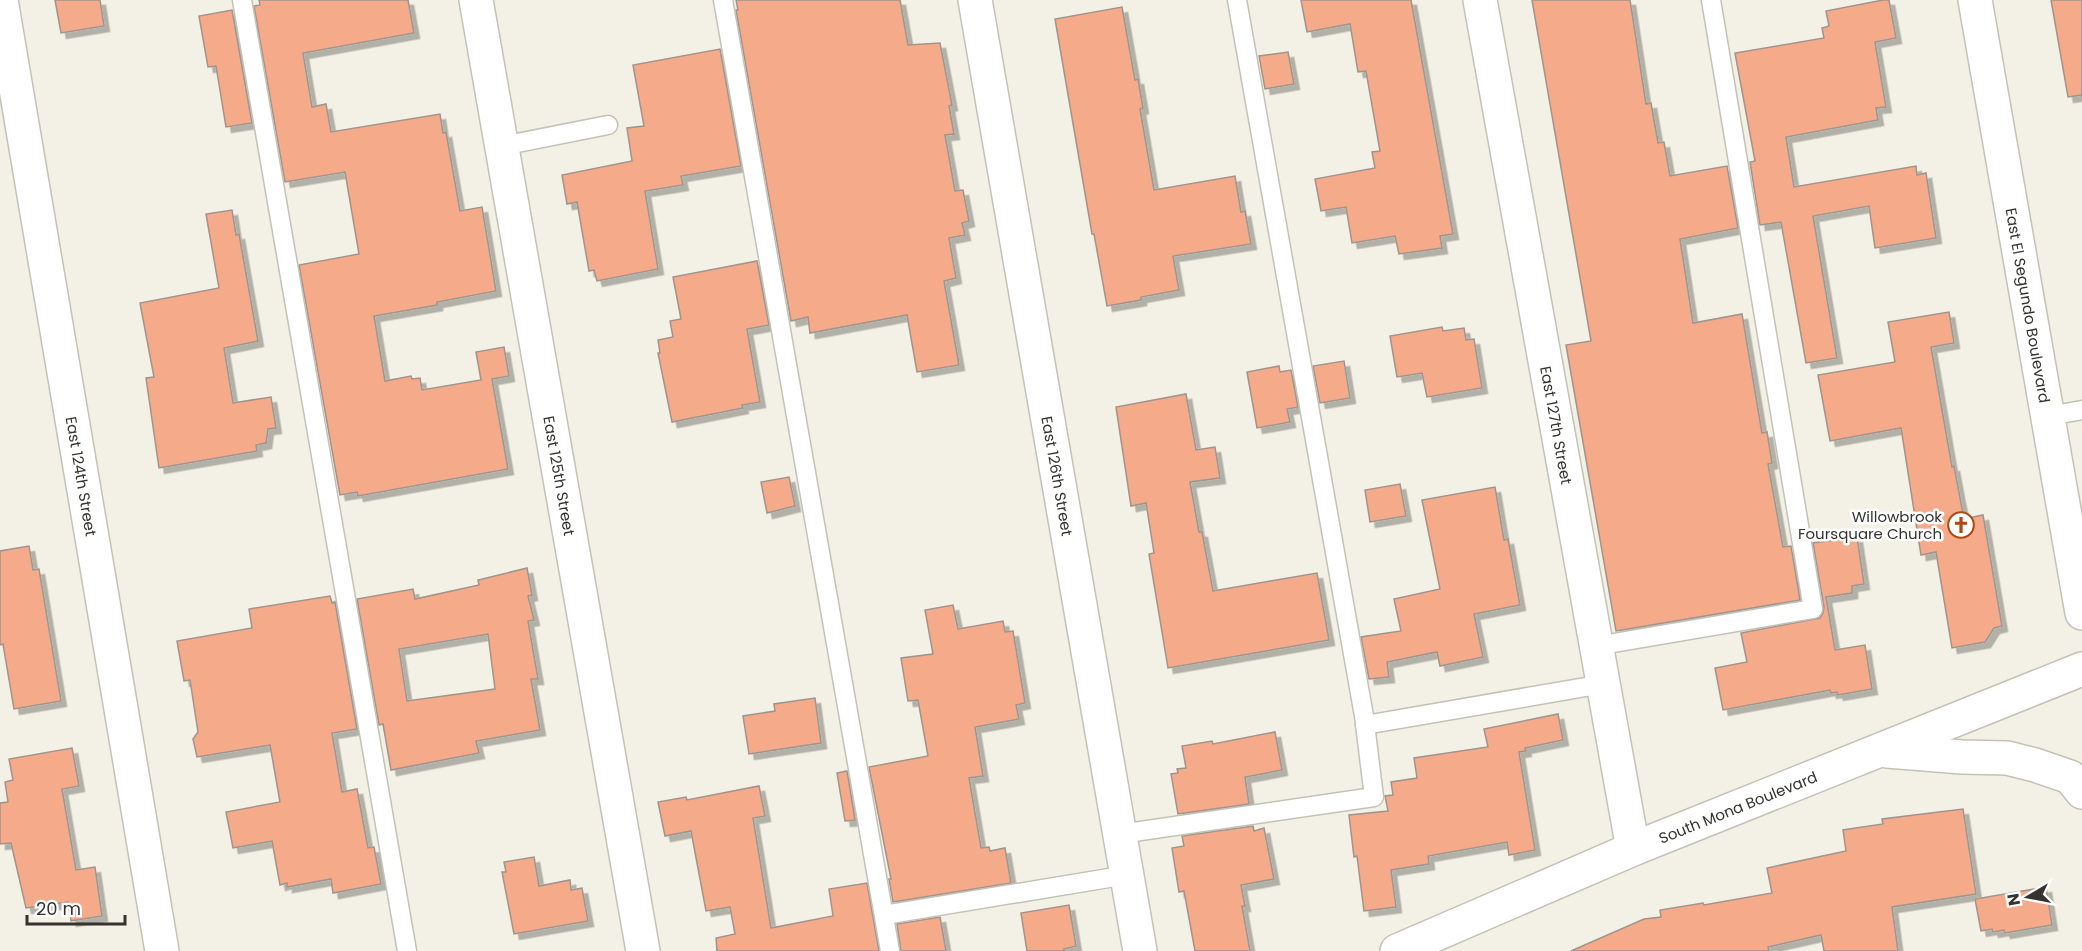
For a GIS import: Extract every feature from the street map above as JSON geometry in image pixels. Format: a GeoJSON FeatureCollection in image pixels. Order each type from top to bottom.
{"type":"FeatureCollection","features":[{"type":"Feature","properties":{"kind":"street","name":"East 124th Street"},"geometry":{"type":"LineString","coordinates":[[1,0],[162,951]]}},
{"type":"Feature","properties":{"kind":"street","name":"East 125th Street"},"geometry":{"type":"LineString","coordinates":[[476,0],[643,951]]}},
{"type":"Feature","properties":{"kind":"street","name":"East 126th Street"},"geometry":{"type":"LineString","coordinates":[[975,0],[1140,951]]}},
{"type":"Feature","properties":{"kind":"street","name":"East 127th Street"},"geometry":{"type":"LineString","coordinates":[[1480,0],[1633,849]]}},
{"type":"Feature","properties":{"kind":"street","name":"East El Segundo Boulevard"},"geometry":{"type":"LineString","coordinates":[[1975,0],[2082,613]]}},
{"type":"Feature","properties":{"kind":"street","name":"South Mona Boulevard"},"geometry":{"type":"LineString","coordinates":[[1397,951],[1633,849],[2082,669]]}},
{"type":"Feature","properties":{"kind":"street"},"geometry":{"type":"LineString","coordinates":[[1880,750],[1962,757],[2007,758],[2070,777],[2082,792]]}},
{"type":"Feature","properties":{"kind":"lane"},"geometry":{"type":"LineString","coordinates":[[242,0],[407,951]]}},
{"type":"Feature","properties":{"kind":"lane"},"geometry":{"type":"LineString","coordinates":[[723,0],[890,951]]}},
{"type":"Feature","properties":{"kind":"lane"},"geometry":{"type":"LineString","coordinates":[[1120,834],[1374,797],[1365,725],[1237,0]]}},
{"type":"Feature","properties":{"kind":"lane"},"geometry":{"type":"LineString","coordinates":[[1596,646],[1813,609],[1711,0]]}},
{"type":"Feature","properties":{"kind":"lane"},"geometry":{"type":"LineString","coordinates":[[502,146],[608,125]]}},
{"type":"Feature","properties":{"kind":"lane"},"geometry":{"type":"LineString","coordinates":[[2048,416],[2082,410]]}},
{"type":"Feature","properties":{"kind":"lane"},"geometry":{"type":"LineString","coordinates":[[1365,725],[1603,684]]}},
{"type":"Feature","properties":{"kind":"lane"},"geometry":{"type":"LineString","coordinates":[[884,915],[1127,875]]}},
{"type":"Feature","properties":{"kind":"building"},"geometry":{"type":"Polygon","coordinates":[[[55,0],[100,0],[104,26],[61,33],[55,0]]]}},
{"type":"Feature","properties":{"kind":"building"},"geometry":{"type":"Polygon","coordinates":[[[259,0],[408,0],[414,33],[303,53],[312,107],[326,104],[331,132],[440,114],[443,133],[446,132],[460,211],[482,207],[496,291],[437,302],[437,305],[374,316],[385,381],[411,376],[412,379],[420,378],[422,390],[481,380],[476,352],[504,347],[509,376],[492,379],[508,469],[358,496],[357,492],[340,495],[299,265],[359,254],[345,172],[285,182],[254,6],[260,5],[259,0]]]}},
{"type":"Feature","properties":{"kind":"building"},"geometry":{"type":"Polygon","coordinates":[[[736,0],[900,0],[908,45],[940,43],[952,105],[949,106],[954,134],[945,135],[955,191],[963,190],[969,221],[962,223],[965,235],[949,238],[956,278],[944,281],[959,365],[917,372],[907,315],[810,333],[808,317],[791,321],[736,0]]]}},
{"type":"Feature","properties":{"kind":"building"},"geometry":{"type":"Polygon","coordinates":[[[1301,0],[1411,0],[1453,234],[1440,236],[1442,248],[1399,254],[1395,236],[1352,243],[1346,207],[1321,211],[1315,179],[1375,168],[1372,152],[1380,151],[1366,71],[1358,72],[1350,24],[1307,32],[1301,0]]]}},
{"type":"Feature","properties":{"kind":"building"},"geometry":{"type":"Polygon","coordinates":[[[1532,0],[1630,0],[1646,104],[1651,103],[1658,143],[1664,142],[1670,176],[1727,166],[1738,228],[1680,239],[1693,323],[1742,314],[1762,433],[1767,432],[1772,463],[1768,464],[1783,547],[1791,546],[1800,600],[1616,631],[1566,345],[1591,341],[1532,0]]]}},
{"type":"Feature","properties":{"kind":"building"},"geometry":{"type":"Polygon","coordinates":[[[1889,0],[1896,38],[1875,42],[1886,107],[1876,108],[1878,120],[1786,137],[1794,187],[1916,166],[1917,175],[1926,173],[1936,238],[1875,248],[1869,206],[1813,216],[1837,358],[1806,363],[1781,222],[1760,225],[1750,162],[1755,161],[1735,53],[1824,38],[1822,28],[1829,26],[1826,11],[1889,0]]]}},
{"type":"Feature","properties":{"kind":"building"},"geometry":{"type":"Polygon","coordinates":[[[2051,0],[2082,0],[2082,95],[2068,97],[2051,0]]]}},
{"type":"Feature","properties":{"kind":"building"},"geometry":{"type":"Polygon","coordinates":[[[1122,7],[1135,80],[1138,79],[1143,108],[1140,109],[1154,190],[1235,176],[1241,212],[1245,211],[1251,244],[1173,256],[1179,290],[1107,306],[1094,234],[1092,234],[1055,19],[1122,7]]]}},
{"type":"Feature","properties":{"kind":"building"},"geometry":{"type":"Polygon","coordinates":[[[232,10],[252,123],[226,127],[216,66],[208,67],[199,16],[232,10]]]}},
{"type":"Feature","properties":{"kind":"building"},"geometry":{"type":"Polygon","coordinates":[[[720,49],[741,166],[681,176],[683,185],[645,191],[658,269],[597,281],[594,270],[589,271],[577,202],[567,204],[562,175],[632,161],[627,128],[644,126],[633,65],[720,49]]]}},
{"type":"Feature","properties":{"kind":"building"},"geometry":{"type":"Polygon","coordinates":[[[1288,52],[1294,84],[1265,89],[1259,56],[1288,52]]]}},
{"type":"Feature","properties":{"kind":"building"},"geometry":{"type":"Polygon","coordinates":[[[232,210],[236,235],[239,234],[258,341],[224,348],[233,403],[271,397],[276,428],[268,429],[266,443],[256,445],[257,451],[159,468],[146,378],[154,377],[140,303],[219,288],[206,214],[232,210]]]}},
{"type":"Feature","properties":{"kind":"building"},"geometry":{"type":"Polygon","coordinates":[[[757,261],[769,325],[747,329],[760,402],[742,405],[743,408],[672,422],[658,353],[660,353],[658,340],[673,337],[670,321],[681,319],[673,277],[757,261]]]}},
{"type":"Feature","properties":{"kind":"building"},"geometry":{"type":"Polygon","coordinates":[[[1949,312],[1954,343],[1931,347],[1952,467],[1954,466],[1964,519],[1983,515],[2002,626],[1994,628],[1985,642],[1952,648],[1936,552],[1921,555],[1901,428],[1830,441],[1818,375],[1895,362],[1888,322],[1949,312]]]}},
{"type":"Feature","properties":{"kind":"building"},"geometry":{"type":"Polygon","coordinates":[[[1442,327],[1443,331],[1464,328],[1466,340],[1474,339],[1482,388],[1427,397],[1422,373],[1397,377],[1390,336],[1442,327]]]}},
{"type":"Feature","properties":{"kind":"building"},"geometry":{"type":"Polygon","coordinates":[[[1344,361],[1350,398],[1320,403],[1313,366],[1344,361]]]}},
{"type":"Feature","properties":{"kind":"building"},"geometry":{"type":"Polygon","coordinates":[[[1279,366],[1280,372],[1291,370],[1298,407],[1287,409],[1290,422],[1257,428],[1247,372],[1279,366]]]}},
{"type":"Feature","properties":{"kind":"building"},"geometry":{"type":"Polygon","coordinates":[[[1186,394],[1196,450],[1215,447],[1220,478],[1190,482],[1213,591],[1317,573],[1329,640],[1168,668],[1149,554],[1154,553],[1146,503],[1131,506],[1116,407],[1186,394]]]}},
{"type":"Feature","properties":{"kind":"building"},"geometry":{"type":"Polygon","coordinates":[[[789,477],[795,506],[767,513],[761,482],[789,477]]]}},
{"type":"Feature","properties":{"kind":"building"},"geometry":{"type":"Polygon","coordinates":[[[1400,484],[1406,516],[1370,522],[1365,490],[1400,484]]]}},
{"type":"Feature","properties":{"kind":"building"},"geometry":{"type":"Polygon","coordinates":[[[1495,487],[1504,540],[1508,539],[1520,605],[1474,614],[1483,657],[1440,666],[1437,652],[1387,662],[1389,677],[1369,679],[1361,637],[1401,631],[1394,599],[1440,589],[1422,500],[1495,487]]]}},
{"type":"Feature","properties":{"kind":"building"},"geometry":{"type":"Polygon","coordinates":[[[1857,537],[1864,584],[1852,586],[1852,593],[1826,597],[1835,650],[1865,645],[1872,689],[1838,695],[1837,692],[1831,693],[1830,690],[1723,710],[1715,668],[1747,662],[1741,633],[1820,618],[1824,607],[1813,543],[1857,537]]]}},
{"type":"Feature","properties":{"kind":"building"},"geometry":{"type":"Polygon","coordinates":[[[29,546],[33,570],[39,569],[61,701],[14,709],[3,644],[0,645],[0,551],[29,546]]]}},
{"type":"Feature","properties":{"kind":"building"},"geometry":{"type":"Polygon","coordinates":[[[527,568],[532,595],[528,596],[534,620],[528,621],[538,679],[531,679],[540,730],[476,741],[479,753],[391,770],[383,724],[379,725],[357,599],[413,589],[415,599],[479,585],[478,580],[527,568]],[[488,634],[399,649],[407,701],[495,689],[488,634]]]}},
{"type":"Feature","properties":{"kind":"building"},"geometry":{"type":"Polygon","coordinates":[[[330,596],[332,603],[335,602],[357,729],[332,733],[342,792],[357,789],[368,848],[374,847],[381,884],[333,893],[331,879],[287,887],[287,883],[280,885],[272,841],[233,848],[226,812],[280,802],[270,745],[197,757],[193,739],[198,732],[190,680],[184,681],[177,641],[252,628],[249,609],[330,596]]]}},
{"type":"Feature","properties":{"kind":"building"},"geometry":{"type":"Polygon","coordinates":[[[953,605],[958,629],[1003,621],[1005,632],[1013,631],[1025,703],[1016,705],[1019,719],[975,727],[983,776],[969,778],[981,848],[989,847],[990,851],[1005,848],[1011,883],[893,902],[889,879],[891,879],[869,767],[928,756],[918,700],[908,701],[901,658],[933,654],[925,610],[953,605]]]}},
{"type":"Feature","properties":{"kind":"building"},"geometry":{"type":"Polygon","coordinates":[[[815,698],[821,743],[749,754],[743,716],[775,711],[774,704],[815,698]]]}},
{"type":"Feature","properties":{"kind":"building"},"geometry":{"type":"Polygon","coordinates":[[[1558,714],[1563,740],[1525,748],[1526,751],[1519,752],[1535,850],[1509,855],[1507,842],[1428,856],[1429,864],[1391,870],[1396,907],[1364,911],[1349,815],[1388,811],[1385,796],[1393,795],[1391,782],[1417,778],[1414,758],[1488,747],[1484,729],[1558,714]]]}},
{"type":"Feature","properties":{"kind":"building"},"geometry":{"type":"Polygon","coordinates":[[[1275,732],[1282,770],[1245,777],[1249,804],[1178,814],[1171,774],[1178,773],[1177,769],[1186,768],[1182,746],[1212,741],[1213,744],[1275,732]]]}},
{"type":"Feature","properties":{"kind":"building"},"geometry":{"type":"Polygon","coordinates":[[[72,748],[79,786],[62,789],[76,870],[95,867],[102,916],[71,921],[68,902],[26,908],[11,843],[0,844],[0,803],[8,802],[5,782],[13,780],[9,759],[72,748]]]}},
{"type":"Feature","properties":{"kind":"building"},"geometry":{"type":"Polygon","coordinates":[[[847,771],[855,820],[845,821],[837,773],[847,771]]]}},
{"type":"Feature","properties":{"kind":"building"},"geometry":{"type":"Polygon","coordinates":[[[759,786],[765,816],[753,818],[771,928],[833,916],[829,889],[867,883],[879,951],[717,951],[716,938],[735,934],[730,907],[706,911],[691,831],[665,836],[658,802],[686,797],[687,800],[759,786]]]}},
{"type":"Feature","properties":{"kind":"building"},"geometry":{"type":"Polygon","coordinates":[[[1963,809],[1976,894],[1892,907],[1898,951],[1824,951],[1821,935],[1768,947],[1769,951],[1571,951],[1644,919],[1661,917],[1660,910],[1772,893],[1767,868],[1846,851],[1843,830],[1883,824],[1882,819],[1963,809]]]}},
{"type":"Feature","properties":{"kind":"building"},"geometry":{"type":"Polygon","coordinates":[[[1253,826],[1254,831],[1264,828],[1274,879],[1241,885],[1245,906],[1242,906],[1250,951],[1195,951],[1184,891],[1179,892],[1172,848],[1184,846],[1182,836],[1253,826]]]}},
{"type":"Feature","properties":{"kind":"building"},"geometry":{"type":"Polygon","coordinates":[[[534,857],[539,886],[570,880],[571,890],[582,888],[588,921],[514,934],[502,872],[506,872],[504,862],[534,857]]]}},
{"type":"Feature","properties":{"kind":"building"},"geometry":{"type":"Polygon","coordinates":[[[2046,887],[2052,925],[2005,933],[2004,930],[1993,932],[1992,929],[1981,931],[1975,899],[2046,887]]]}},
{"type":"Feature","properties":{"kind":"building"},"geometry":{"type":"Polygon","coordinates":[[[1069,905],[1076,946],[1064,949],[1064,951],[1027,951],[1021,913],[1069,905]]]}},
{"type":"Feature","properties":{"kind":"building"},"geometry":{"type":"Polygon","coordinates":[[[940,917],[946,951],[901,951],[897,924],[940,917]]]}},
{"type":"Feature","properties":{"kind":"place","name":"Willowbrook Foursquare Church"},"geometry":{"type":"Point","coordinates":[1961,525]}}]}
